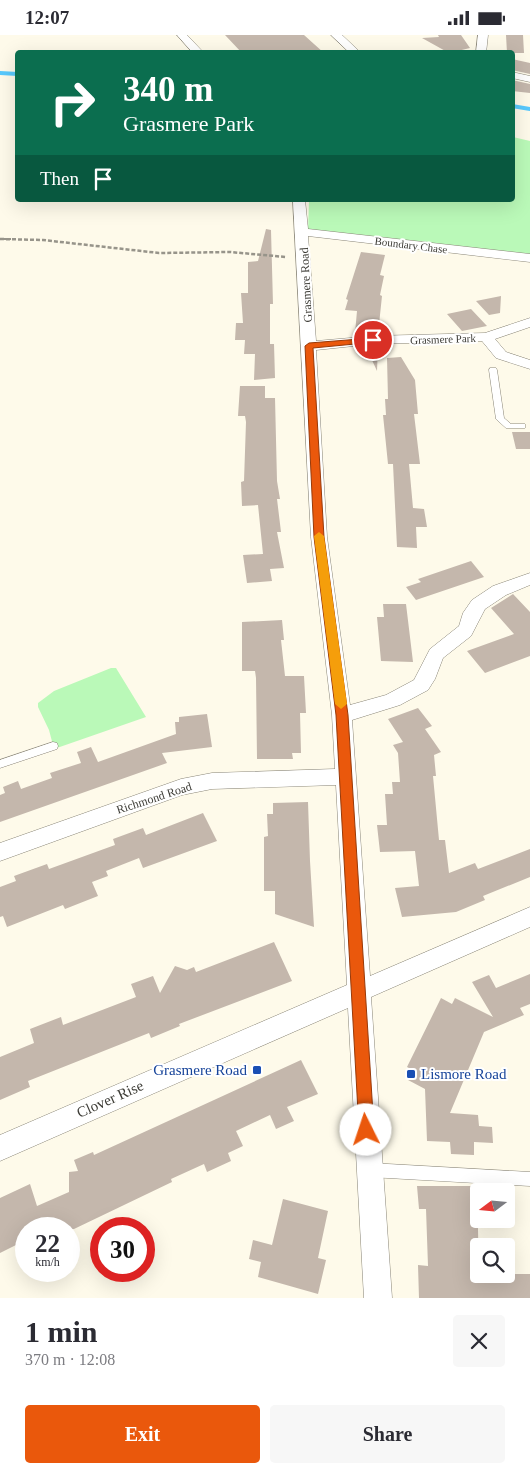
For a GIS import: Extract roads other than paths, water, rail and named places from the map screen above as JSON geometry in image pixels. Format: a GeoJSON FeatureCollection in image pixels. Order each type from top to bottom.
{"type":"FeatureCollection","features":[{"type":"Feature","properties":{"kind":"street"},"geometry":{"type":"LineString","coordinates":[[182,35],[196,50]]}},
{"type":"Feature","properties":{"kind":"street"},"geometry":{"type":"LineString","coordinates":[[336,35],[353,50]]}},
{"type":"Feature","properties":{"kind":"street"},"geometry":{"type":"LineString","coordinates":[[482,50],[483,35]]}},
{"type":"Feature","properties":{"kind":"street"},"geometry":{"type":"LineString","coordinates":[[515,76],[530,79]]}},
{"type":"Feature","properties":{"kind":"street","name":"Grasmere Road"},"geometry":{"type":"LineString","coordinates":[[299,202],[304,257],[319,537],[342,715],[378,1298]]}},
{"type":"Feature","properties":{"kind":"street","name":"Boundary Chase"},"geometry":{"type":"LineString","coordinates":[[302,232],[523,261]]}},
{"type":"Feature","properties":{"kind":"street","name":"Grasmere Park"},"geometry":{"type":"LineString","coordinates":[[309,346],[373,340],[486,337],[530,322]]}},
{"type":"Feature","properties":{"kind":"street","name":"Grasmere Park"},"geometry":{"type":"LineString","coordinates":[[486,337],[501,355]]}},
{"type":"Feature","properties":{"kind":"street"},"geometry":{"type":"LineString","coordinates":[[493,369],[501,355],[530,365]]}},
{"type":"Feature","properties":{"kind":"street"},"geometry":{"type":"LineString","coordinates":[[342,715],[404,697],[423,684],[429,674],[432,659],[446,643],[469,626],[474,610],[491,596],[511,585],[530,579]]}},
{"type":"Feature","properties":{"kind":"street","name":"Richmond Road"},"geometry":{"type":"LineString","coordinates":[[0,852],[181,787],[212,781],[346,777]]}},
{"type":"Feature","properties":{"kind":"street"},"geometry":{"type":"LineString","coordinates":[[358,990],[530,917]]}},
{"type":"Feature","properties":{"kind":"street","name":"Clover Rise"},"geometry":{"type":"LineString","coordinates":[[0,1148],[358,990]]}},
{"type":"Feature","properties":{"kind":"lane"},"geometry":{"type":"LineString","coordinates":[[493,369],[500,419],[509,426],[522,426]]}},
{"type":"Feature","properties":{"kind":"lane"},"geometry":{"type":"LineString","coordinates":[[0,764],[54,746]]}},
{"type":"Feature","properties":{"kind":"lane"},"geometry":{"type":"LineString","coordinates":[[369,1169],[530,1179]]}},
{"type":"Feature","properties":{"kind":"waterway"},"geometry":{"type":"LineString","coordinates":[[0,73],[15,74]]}},
{"type":"Feature","properties":{"kind":"waterway"},"geometry":{"type":"LineString","coordinates":[[515,106],[530,109]]}},
{"type":"Feature","properties":{"kind":"place","name":"Grasmere Road"},"geometry":{"type":"Point","coordinates":[257,1070]}},
{"type":"Feature","properties":{"kind":"place","name":"Lismore Road"},"geometry":{"type":"Point","coordinates":[411,1074]}}]}
